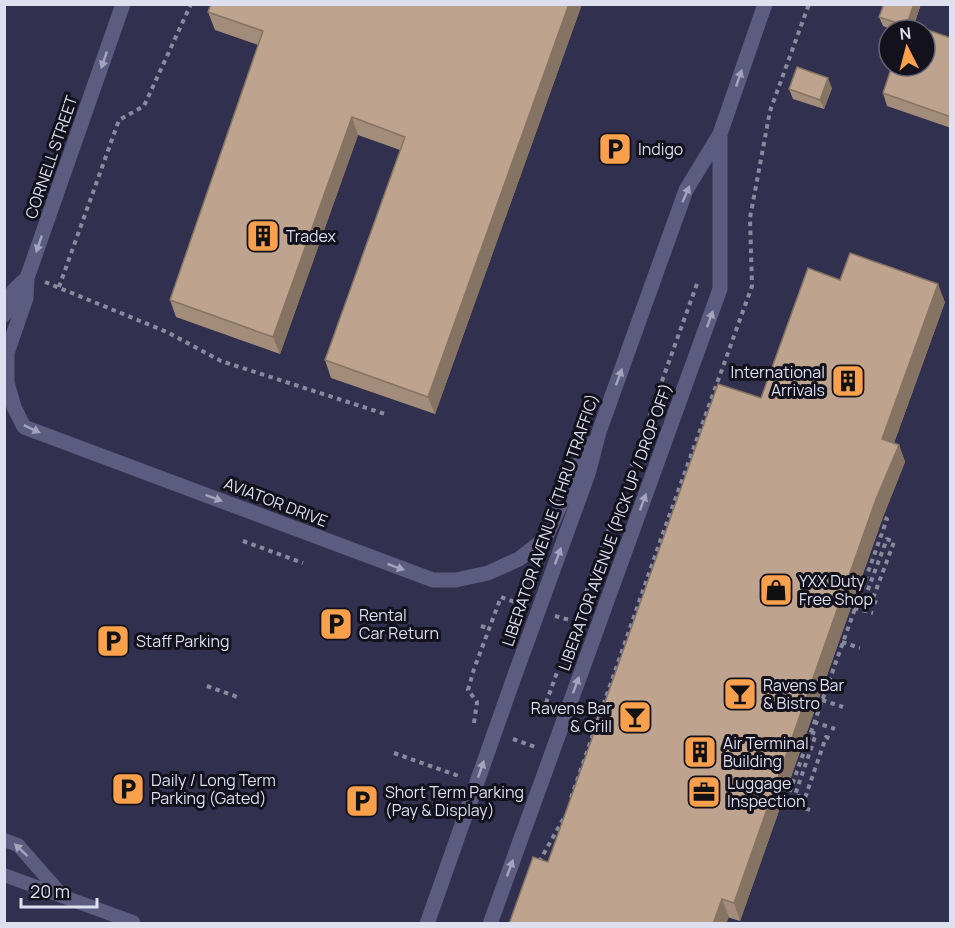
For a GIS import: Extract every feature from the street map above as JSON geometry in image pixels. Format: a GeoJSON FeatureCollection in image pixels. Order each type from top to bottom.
{"type":"FeatureCollection","features":[{"type":"Feature","properties":{"kind":"street","name":"CORNELL STREET"},"geometry":{"type":"LineString","coordinates":[[4,315],[14,290],[35,280],[123,4]]}},
{"type":"Feature","properties":{"kind":"street"},"geometry":{"type":"LineString","coordinates":[[720,134],[765,4]]}},
{"type":"Feature","properties":{"kind":"street","name":"LIBERATOR AVENUE (THRU TRAFFIC)"},"geometry":{"type":"LineString","coordinates":[[427,924],[588,474],[599,432],[686,190],[720,134]]}},
{"type":"Feature","properties":{"kind":"street","name":"LIBERATOR AVENUE (PICK UP / DROP OFF)"},"geometry":{"type":"LineString","coordinates":[[490,924],[720,289],[720,134]]}},
{"type":"Feature","properties":{"kind":"street","name":"AVIATOR DRIVE"},"geometry":{"type":"LineString","coordinates":[[35,280],[26,298],[7,353],[7,382],[14,408],[24,427],[433,580],[456,580],[489,573],[519,559],[545,539],[579,464],[599,432]]}},
{"type":"Feature","properties":{"kind":"lane"},"geometry":{"type":"LineString","coordinates":[[4,840],[18,845],[62,896]]}},
{"type":"Feature","properties":{"kind":"lane"},"geometry":{"type":"LineString","coordinates":[[4,875],[134,922]]}},
{"type":"Feature","properties":{"kind":"path"},"geometry":{"type":"LineString","coordinates":[[60,287],[119,120],[144,106],[191,4]]}},
{"type":"Feature","properties":{"kind":"path"},"geometry":{"type":"LineString","coordinates":[[536,866],[565,816],[752,286],[750,218],[770,111],[809,4]]}},
{"type":"Feature","properties":{"kind":"path"},"geometry":{"type":"LineString","coordinates":[[35,280],[60,287],[167,332],[221,361],[385,414]]}},
{"type":"Feature","properties":{"kind":"path"},"geometry":{"type":"LineString","coordinates":[[543,711],[699,280]]}},
{"type":"Feature","properties":{"kind":"path"},"geometry":{"type":"LineString","coordinates":[[810,810],[786,802],[887,519],[883,517]]}},
{"type":"Feature","properties":{"kind":"path"},"geometry":{"type":"LineString","coordinates":[[857,598],[864,600],[887,539],[894,542],[872,601],[878,603]]}},
{"type":"Feature","properties":{"kind":"path"},"geometry":{"type":"LineString","coordinates":[[243,541],[303,563]]}},
{"type":"Feature","properties":{"kind":"path"},"geometry":{"type":"LineString","coordinates":[[854,608],[873,613]]}},
{"type":"Feature","properties":{"kind":"path"},"geometry":{"type":"LineString","coordinates":[[482,626],[490,628]]}},
{"type":"Feature","properties":{"kind":"path"},"geometry":{"type":"LineString","coordinates":[[842,642],[860,648]]}},
{"type":"Feature","properties":{"kind":"path"},"geometry":{"type":"LineString","coordinates":[[207,686],[240,698]]}},
{"type":"Feature","properties":{"kind":"path"},"geometry":{"type":"LineString","coordinates":[[822,700],[843,707]]}},
{"type":"Feature","properties":{"kind":"path"},"geometry":{"type":"LineString","coordinates":[[475,721],[494,732],[551,754]]}},
{"type":"Feature","properties":{"kind":"path"},"geometry":{"type":"LineString","coordinates":[[814,722],[835,729]]}},
{"type":"Feature","properties":{"kind":"path"},"geometry":{"type":"LineString","coordinates":[[811,732],[816,734],[795,795],[805,798],[825,737],[832,740]]}},
{"type":"Feature","properties":{"kind":"path"},"geometry":{"type":"LineString","coordinates":[[527,756],[531,745]]}},
{"type":"Feature","properties":{"kind":"path"},"geometry":{"type":"LineString","coordinates":[[394,753],[456,775]]}},
{"type":"Feature","properties":{"kind":"shaded area"},"geometry":{"type":"Polygon","coordinates":[[[5,5],[950,5],[950,923],[5,924],[5,5]]]}},
{"type":"Feature","properties":{"kind":"building","name":"Tradex"},"geometry":{"type":"Polygon","coordinates":[[[211,4],[569,4],[428,397],[325,360],[405,137],[352,117],[273,337],[170,300],[263,31],[208,12],[211,4]]]}},
{"type":"Feature","properties":{"kind":"building"},"geometry":{"type":"Polygon","coordinates":[[[884,4],[914,4],[909,18],[879,17],[884,4]]]}},
{"type":"Feature","properties":{"kind":"building"},"geometry":{"type":"Polygon","coordinates":[[[937,33],[951,38],[951,117],[883,93],[888,78],[937,78],[937,33]]]}},
{"type":"Feature","properties":{"kind":"building"},"geometry":{"type":"Polygon","coordinates":[[[797,67],[828,78],[820,100],[789,89],[797,67]]]}},
{"type":"Feature","properties":{"kind":"building","name":"Air Terminal Building"},"geometry":{"type":"Polygon","coordinates":[[[850,253],[938,284],[882,439],[899,445],[876,499],[734,903],[722,899],[713,924],[509,924],[533,857],[548,862],[718,384],[761,398],[808,268],[840,280],[850,253]]]}},
{"type":"Feature","properties":{"kind":"place","name":"Indigo"},"geometry":{"type":"Point","coordinates":[615,149]}},
{"type":"Feature","properties":{"kind":"place","name":"Tradex"},"geometry":{"type":"Point","coordinates":[263,236]}},
{"type":"Feature","properties":{"kind":"place","name":"International Arrivals"},"geometry":{"type":"Point","coordinates":[848,381]}},
{"type":"Feature","properties":{"kind":"place","name":"YXX Duty Free Shop"},"geometry":{"type":"Point","coordinates":[776,590]}},
{"type":"Feature","properties":{"kind":"place","name":"Rental Car Return"},"geometry":{"type":"Point","coordinates":[336,624]}},
{"type":"Feature","properties":{"kind":"place","name":"Staff Parking"},"geometry":{"type":"Point","coordinates":[113,641]}},
{"type":"Feature","properties":{"kind":"place","name":"Ravens Bar & Bistro"},"geometry":{"type":"Point","coordinates":[740,694]}},
{"type":"Feature","properties":{"kind":"place","name":"Ravens Bar & Grill"},"geometry":{"type":"Point","coordinates":[635,717]}},
{"type":"Feature","properties":{"kind":"place","name":"Air Terminal Building"},"geometry":{"type":"Point","coordinates":[700,752]}},
{"type":"Feature","properties":{"kind":"place","name":"Daily / Long Term Parking (Gated)"},"geometry":{"type":"Point","coordinates":[128,789]}},
{"type":"Feature","properties":{"kind":"place","name":"Luggage Inspection"},"geometry":{"type":"Point","coordinates":[704,792]}},
{"type":"Feature","properties":{"kind":"place","name":"Short Term Parking (Pay & Display)"},"geometry":{"type":"Point","coordinates":[362,801]}}]}
